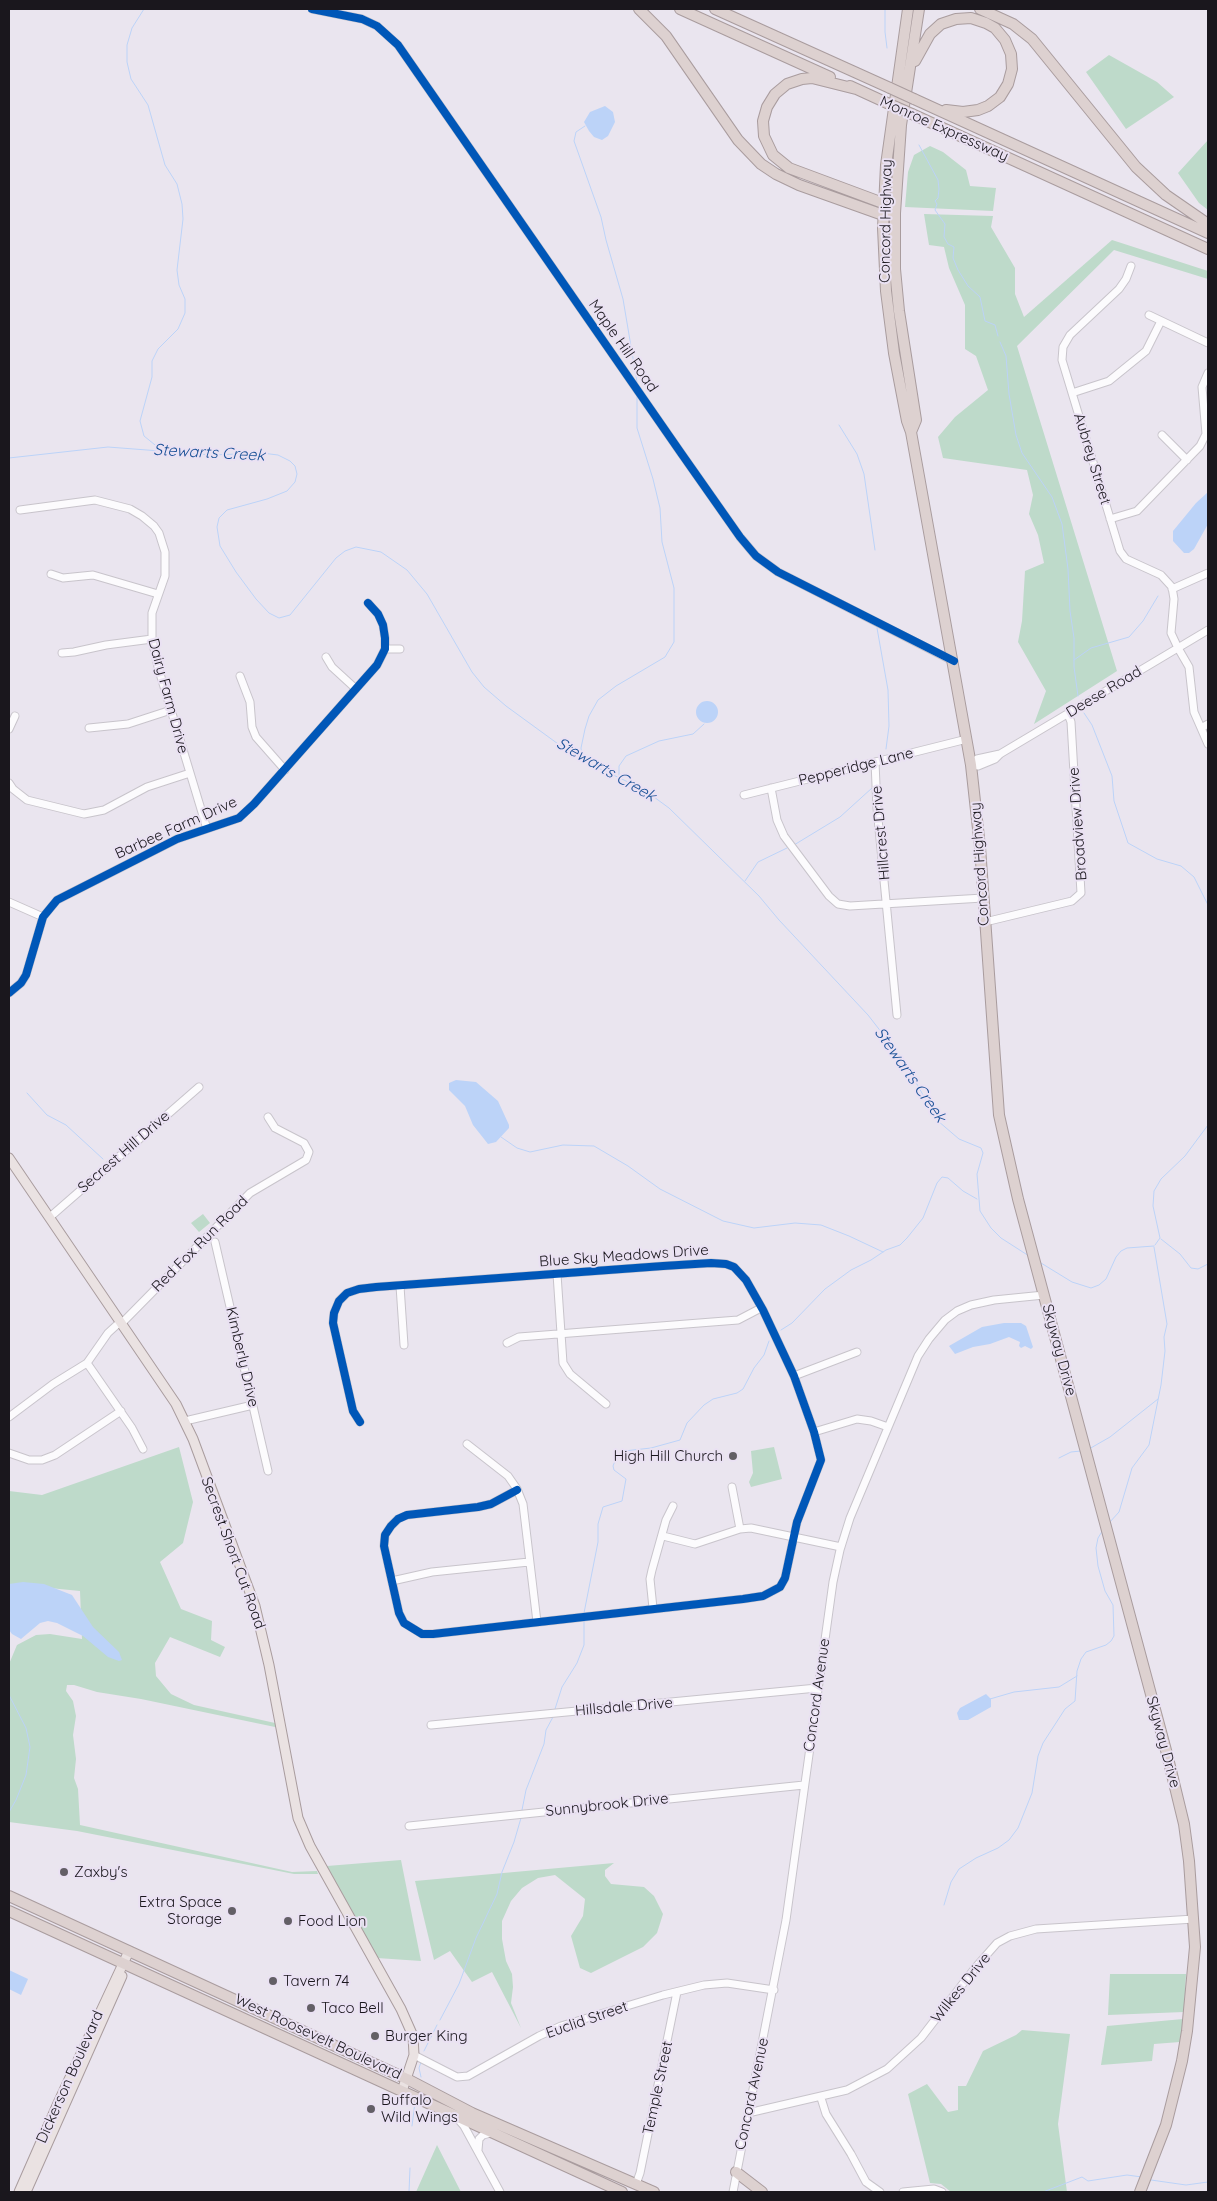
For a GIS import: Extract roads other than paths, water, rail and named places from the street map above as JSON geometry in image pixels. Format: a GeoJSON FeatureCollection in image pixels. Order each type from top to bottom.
{"type":"FeatureCollection","features":[{"type":"Feature","properties":{"kind":"highway"},"geometry":{"type":"LineString","coordinates":[[638,9],[671,42],[733,133],[761,164],[791,182],[883,215],[894,213]]}},
{"type":"Feature","properties":{"kind":"highway","name":"Monroe Expressway"},"geometry":{"type":"LineString","coordinates":[[680,9],[1208,249]]}},
{"type":"Feature","properties":{"kind":"highway","name":"Monroe Expressway"},"geometry":{"type":"LineString","coordinates":[[715,9],[1208,233]]}},
{"type":"Feature","properties":{"kind":"highway","name":"Concord Highway"},"geometry":{"type":"LineString","coordinates":[[908,9],[890,130],[883,215],[884,270],[889,319],[968,739],[983,898],[999,1115],[1011,1174],[1044,1296]]}},
{"type":"Feature","properties":{"kind":"highway","name":"Concord Highway"},"geometry":{"type":"LineString","coordinates":[[911,432],[916,420],[899,310],[894,213],[899,145],[919,9]]}},
{"type":"Feature","properties":{"kind":"highway"},"geometry":{"type":"LineString","coordinates":[[980,9],[1013,24],[1032,40],[1136,167],[1166,195],[1208,224]]}},
{"type":"Feature","properties":{"kind":"highway"},"geometry":{"type":"LineString","coordinates":[[909,75],[926,37],[946,22],[961,18],[981,21],[995,28],[1005,40],[1011,54],[1012,69],[1006,89],[996,100],[983,108],[968,112],[928,106]]}},
{"type":"Feature","properties":{"kind":"highway"},"geometry":{"type":"LineString","coordinates":[[856,89],[812,78],[788,84],[775,94],[767,106],[763,121],[764,136],[773,155],[789,168],[884,203],[894,213]]}},
{"type":"Feature","properties":{"kind":"highway","name":"Skyway Drive"},"geometry":{"type":"LineString","coordinates":[[1044,1296],[1178,1798],[1189,1861],[1194,1918],[1193,1982],[1182,2061],[1166,2125],[1140,2192]]}},
{"type":"Feature","properties":{"kind":"highway","name":"West Roosevelt Boulevard"},"geometry":{"type":"LineString","coordinates":[[9,1896],[408,2079],[472,2113],[654,2192]]}},
{"type":"Feature","properties":{"kind":"highway","name":"West Roosevelt Boulevard"},"geometry":{"type":"LineString","coordinates":[[9,1911],[621,2192]]}},
{"type":"Feature","properties":{"kind":"highway"},"geometry":{"type":"LineString","coordinates":[[736,2172],[762,2192]]}},
{"type":"Feature","properties":{"kind":"main road","name":"Secrest Short Cut Road"},"geometry":{"type":"LineString","coordinates":[[9,1158],[176,1404],[185,1421],[255,1606],[269,1665],[298,1818],[310,1846],[402,2009],[413,2036],[414,2054],[408,2079],[402,2091]]}},
{"type":"Feature","properties":{"kind":"main road","name":"Dickerson Boulevard"},"geometry":{"type":"LineString","coordinates":[[26,2192],[124,1972],[124,1964],[129,1951]]}},
{"type":"Feature","properties":{"kind":"main road","name":"Dickerson Boulevard"},"geometry":{"type":"LineString","coordinates":[[19,2192],[119,1969],[124,1964]]}},
{"type":"Feature","properties":{"kind":"main road"},"geometry":{"type":"LineString","coordinates":[[75,2082],[83,2056],[82,2053]]}},
{"type":"Feature","properties":{"kind":"street","name":"Maple Hill Road"},"geometry":{"type":"LineString","coordinates":[[312,9],[362,19],[385,32],[398,45],[683,456],[740,537],[756,556],[778,572],[954,661]]}},
{"type":"Feature","properties":{"kind":"street","name":"Aubrey Street"},"geometry":{"type":"LineString","coordinates":[[1131,266],[1126,279],[1118,289],[1070,335],[1063,347],[1062,360],[1120,551],[1126,559],[1161,575],[1172,589]]}},
{"type":"Feature","properties":{"kind":"street"},"geometry":{"type":"LineString","coordinates":[[1148,315],[1208,343]]}},
{"type":"Feature","properties":{"kind":"street"},"geometry":{"type":"LineString","coordinates":[[1072,393],[1109,381],[1146,350],[1160,321]]}},
{"type":"Feature","properties":{"kind":"street"},"geometry":{"type":"LineString","coordinates":[[1110,519],[1138,511],[1200,446],[1206,434],[1202,387],[1208,373]]}},
{"type":"Feature","properties":{"kind":"street"},"geometry":{"type":"LineString","coordinates":[[1162,435],[1187,460]]}},
{"type":"Feature","properties":{"kind":"street","name":"Dairy Farm Drive"},"geometry":{"type":"LineString","coordinates":[[20,510],[95,500],[130,509],[142,516],[159,533],[165,552],[165,576],[151,618],[152,639],[207,829]]}},
{"type":"Feature","properties":{"kind":"street"},"geometry":{"type":"LineString","coordinates":[[1208,573],[1172,589],[1174,599],[1172,633],[1189,667],[1194,712],[1205,726],[1208,744]]}},
{"type":"Feature","properties":{"kind":"street"},"geometry":{"type":"LineString","coordinates":[[51,574],[63,578],[93,576],[158,594]]}},
{"type":"Feature","properties":{"kind":"street"},"geometry":{"type":"LineString","coordinates":[[368,603],[378,614],[383,625],[385,649],[400,649]]}},
{"type":"Feature","properties":{"kind":"street","name":"Deese Road"},"geometry":{"type":"LineString","coordinates":[[971,765],[978,766],[995,759],[1000,754],[1208,630]]}},
{"type":"Feature","properties":{"kind":"street"},"geometry":{"type":"LineString","coordinates":[[62,653],[152,639]]}},
{"type":"Feature","properties":{"kind":"street","name":"Barbee Farm Drive"},"geometry":{"type":"LineString","coordinates":[[9,993],[21,983],[26,975],[43,917],[57,900],[177,839],[238,818],[246,813],[372,672],[385,649]]}},
{"type":"Feature","properties":{"kind":"street"},"geometry":{"type":"LineString","coordinates":[[326,657],[332,667],[356,689]]}},
{"type":"Feature","properties":{"kind":"street"},"geometry":{"type":"LineString","coordinates":[[240,676],[250,702],[252,727],[256,737],[285,770]]}},
{"type":"Feature","properties":{"kind":"street"},"geometry":{"type":"LineString","coordinates":[[89,728],[128,724],[171,710]]}},
{"type":"Feature","properties":{"kind":"street","name":"Broadview Drive"},"geometry":{"type":"LineString","coordinates":[[984,922],[1072,901],[1081,893],[1072,732],[1068,714]]}},
{"type":"Feature","properties":{"kind":"street"},"geometry":{"type":"LineString","coordinates":[[9,729],[15,716]]}},
{"type":"Feature","properties":{"kind":"street","name":"Pepperidge Lane"},"geometry":{"type":"LineString","coordinates":[[744,795],[968,739]]}},
{"type":"Feature","properties":{"kind":"street","name":"Hillcrest Drive"},"geometry":{"type":"LineString","coordinates":[[875,762],[897,1015]]}},
{"type":"Feature","properties":{"kind":"street"},"geometry":{"type":"LineString","coordinates":[[9,783],[13,789],[27,800],[84,814],[104,810],[147,787],[190,773]]}},
{"type":"Feature","properties":{"kind":"street"},"geometry":{"type":"LineString","coordinates":[[771,788],[777,820],[784,836],[829,896],[842,906],[983,898]]}},
{"type":"Feature","properties":{"kind":"street"},"geometry":{"type":"LineString","coordinates":[[9,902],[43,917]]}},
{"type":"Feature","properties":{"kind":"street","name":"Secrest Hill Drive"},"geometry":{"type":"LineString","coordinates":[[50,1217],[199,1087]]}},
{"type":"Feature","properties":{"kind":"street","name":"Red Fox Run Road"},"geometry":{"type":"LineString","coordinates":[[120,1323],[250,1193],[306,1160],[309,1152],[304,1144],[275,1128],[268,1117]]}},
{"type":"Feature","properties":{"kind":"street","name":"Kimberly Drive"},"geometry":{"type":"LineString","coordinates":[[216,1242],[268,1471]]}},
{"type":"Feature","properties":{"kind":"street","name":"Blue Sky Meadows Drive"},"geometry":{"type":"LineString","coordinates":[[360,1422],[353,1411],[334,1323],[334,1313],[339,1301],[347,1293],[359,1289],[695,1264],[726,1264],[734,1267],[746,1280],[794,1376],[814,1432],[821,1460],[793,1537],[785,1578],[780,1587],[763,1596],[743,1599],[422,1634],[404,1623],[399,1613],[384,1546],[385,1535],[398,1519],[408,1515],[491,1504],[517,1490]]}},
{"type":"Feature","properties":{"kind":"street"},"geometry":{"type":"LineString","coordinates":[[557,1274],[563,1363],[570,1374],[606,1404]]}},
{"type":"Feature","properties":{"kind":"street"},"geometry":{"type":"LineString","coordinates":[[400,1286],[404,1345]]}},
{"type":"Feature","properties":{"kind":"street","name":"Concord Avenue"},"geometry":{"type":"LineString","coordinates":[[733,2192],[774,1990],[788,1907],[817,1688],[840,1547],[853,1510],[923,1346],[946,1320],[957,1311],[994,1300],[1044,1296]]}},
{"type":"Feature","properties":{"kind":"street"},"geometry":{"type":"LineString","coordinates":[[507,1343],[519,1337],[738,1320],[761,1308]]}},
{"type":"Feature","properties":{"kind":"street"},"geometry":{"type":"LineString","coordinates":[[9,1417],[46,1389],[87,1363],[108,1333],[120,1323]]}},
{"type":"Feature","properties":{"kind":"street"},"geometry":{"type":"LineString","coordinates":[[794,1376],[857,1352]]}},
{"type":"Feature","properties":{"kind":"street"},"geometry":{"type":"LineString","coordinates":[[87,1363],[132,1428],[142,1449]]}},
{"type":"Feature","properties":{"kind":"street"},"geometry":{"type":"LineString","coordinates":[[185,1421],[253,1406]]}},
{"type":"Feature","properties":{"kind":"street"},"geometry":{"type":"LineString","coordinates":[[9,1453],[29,1460],[42,1460],[55,1455],[121,1412]]}},
{"type":"Feature","properties":{"kind":"street"},"geometry":{"type":"LineString","coordinates":[[814,1432],[857,1419],[888,1427]]}},
{"type":"Feature","properties":{"kind":"street"},"geometry":{"type":"LineString","coordinates":[[467,1444],[508,1476],[517,1490],[522,1504],[537,1622]]}},
{"type":"Feature","properties":{"kind":"street"},"geometry":{"type":"LineString","coordinates":[[732,1487],[740,1529]]}},
{"type":"Feature","properties":{"kind":"street"},"geometry":{"type":"LineString","coordinates":[[653,1608],[650,1579],[666,1520],[672,1506]]}},
{"type":"Feature","properties":{"kind":"street"},"geometry":{"type":"LineString","coordinates":[[663,1536],[694,1544],[705,1542],[740,1529],[751,1528],[840,1547]]}},
{"type":"Feature","properties":{"kind":"street"},"geometry":{"type":"LineString","coordinates":[[392,1581],[432,1572],[530,1562]]}},
{"type":"Feature","properties":{"kind":"street","name":"Hillsdale Drive"},"geometry":{"type":"LineString","coordinates":[[431,1725],[817,1688]]}},
{"type":"Feature","properties":{"kind":"street","name":"Sunnybrook Drive"},"geometry":{"type":"LineString","coordinates":[[409,1826],[804,1785]]}},
{"type":"Feature","properties":{"kind":"street","name":"Wilkes Drive"},"geometry":{"type":"LineString","coordinates":[[748,2113],[821,2098],[847,2090],[887,2069],[921,2038],[975,1968],[997,1943],[1010,1936],[1036,1929],[1194,1918]]}},
{"type":"Feature","properties":{"kind":"street","name":"Euclid Street"},"geometry":{"type":"LineString","coordinates":[[414,2054],[457,2077],[468,2076],[539,2036],[561,2026],[678,1992],[726,1983],[774,1990]]}},
{"type":"Feature","properties":{"kind":"street","name":"Temple Street"},"geometry":{"type":"LineString","coordinates":[[636,2184],[640,2173],[678,1992]]}},
{"type":"Feature","properties":{"kind":"street"},"geometry":{"type":"LineString","coordinates":[[821,2098],[826,2114],[866,2182],[880,2192]]}},
{"type":"Feature","properties":{"kind":"street"},"geometry":{"type":"LineString","coordinates":[[455,2116],[464,2126],[500,2192]]}},
{"type":"Feature","properties":{"kind":"street"},"geometry":{"type":"LineString","coordinates":[[478,2153],[477,2145],[479,2139],[491,2133]]}},
{"type":"Feature","properties":{"kind":"street"},"geometry":{"type":"LineString","coordinates":[[903,2192],[927,2189],[942,2192]]}},
{"type":"Feature","properties":{"kind":"water"},"geometry":{"type":"Polygon","coordinates":[[[605,106],[613,112],[615,122],[608,136],[602,140],[594,137],[584,122],[590,112],[605,106]]]}},
{"type":"Feature","properties":{"kind":"water"},"geometry":{"type":"Polygon","coordinates":[[[1208,492],[1208,524],[1194,549],[1189,553],[1184,553],[1173,541],[1173,531],[1196,503],[1208,492]]]}},
{"type":"Feature","properties":{"kind":"water"},"geometry":{"type":"Polygon","coordinates":[[[703,701],[711,701],[718,708],[718,716],[711,723],[703,723],[696,716],[696,708],[703,701]]]}},
{"type":"Feature","properties":{"kind":"water"},"geometry":{"type":"Polygon","coordinates":[[[456,1080],[476,1082],[498,1101],[509,1128],[496,1142],[488,1144],[473,1125],[465,1106],[449,1090],[449,1083],[456,1080]]]}},
{"type":"Feature","properties":{"kind":"water"},"geometry":{"type":"Polygon","coordinates":[[[1004,1323],[1021,1323],[1026,1326],[1033,1347],[1031,1349],[1025,1346],[1021,1348],[1019,1346],[1020,1342],[1009,1337],[955,1354],[949,1346],[982,1327],[1004,1323]]]}},
{"type":"Feature","properties":{"kind":"water"},"geometry":{"type":"Polygon","coordinates":[[[23,1582],[44,1584],[72,1595],[93,1627],[119,1652],[122,1660],[119,1661],[108,1657],[83,1636],[57,1623],[48,1621],[40,1623],[21,1639],[12,1634],[9,1630],[9,1584],[23,1582]]]}},
{"type":"Feature","properties":{"kind":"water"},"geometry":{"type":"Polygon","coordinates":[[[986,1694],[991,1699],[991,1707],[968,1720],[959,1720],[957,1713],[960,1708],[986,1694]]]}},
{"type":"Feature","properties":{"kind":"water"},"geometry":{"type":"Polygon","coordinates":[[[9,1970],[28,1979],[21,1995],[9,1989],[9,1970]]]}},
{"type":"Feature","properties":{"kind":"waterway"},"geometry":{"type":"LineString","coordinates":[[144,9],[132,28],[127,45],[127,62],[131,79],[148,105],[165,165],[177,184],[182,204],[183,219],[177,270],[179,285],[185,299],[185,313],[178,329],[158,349],[152,361],[152,377],[140,421],[144,436],[160,449]]}},
{"type":"Feature","properties":{"kind":"waterway"},"geometry":{"type":"LineString","coordinates":[[885,9],[887,48]]}},
{"type":"Feature","properties":{"kind":"waterway"},"geometry":{"type":"LineString","coordinates":[[585,126],[576,132],[574,141],[601,217],[623,299],[637,382]]}},
{"type":"Feature","properties":{"kind":"waterway"},"geometry":{"type":"LineString","coordinates":[[919,145],[938,180],[939,189],[938,198],[935,201],[937,204],[935,210],[945,224],[944,237],[948,244],[954,247],[953,258],[958,270],[968,286],[980,297],[985,321],[995,325],[998,336]]}},
{"type":"Feature","properties":{"kind":"waterway"},"geometry":{"type":"LineString","coordinates":[[1000,342],[1006,356],[1009,394],[1016,435],[1022,453],[1052,497],[1062,524],[1068,569],[1070,611],[1074,638],[1074,667],[1078,696]]}},
{"type":"Feature","properties":{"kind":"waterway"},"geometry":{"type":"LineString","coordinates":[[582,758],[581,748],[585,729],[589,716],[598,700],[616,686],[665,657],[674,642],[674,588],[662,542],[660,508],[637,428],[637,394]]}},
{"type":"Feature","properties":{"kind":"waterway"},"geometry":{"type":"LineString","coordinates":[[839,425],[857,454],[864,474],[875,550]]}},
{"type":"Feature","properties":{"kind":"waterway","name":"Stewarts Creek"},"geometry":{"type":"LineString","coordinates":[[9,458],[108,447],[212,455],[262,453],[278,455],[290,461],[295,466],[297,474],[295,482],[287,491],[267,499],[227,510],[219,518],[217,527],[220,546],[236,572],[269,613],[279,618],[290,615],[336,558],[345,551],[356,547],[381,552],[407,570],[427,594],[472,672],[484,687],[506,706],[565,749],[592,765],[643,789],[669,808],[759,896],[868,1015],[903,1060],[938,1121],[959,1139],[981,1148],[983,1153],[977,1174],[980,1211],[991,1228],[1001,1238],[1029,1256]]}},
{"type":"Feature","properties":{"kind":"waterway"},"geometry":{"type":"LineString","coordinates":[[1074,660],[1091,648],[1129,637],[1143,621],[1158,596]]}},
{"type":"Feature","properties":{"kind":"waterway"},"geometry":{"type":"LineString","coordinates":[[877,628],[888,690],[889,726],[886,749]]}},
{"type":"Feature","properties":{"kind":"waterway"},"geometry":{"type":"LineString","coordinates":[[1084,713],[1092,725],[1112,776],[1114,801],[1128,843],[1157,859],[1181,866],[1194,877],[1208,905]]}},
{"type":"Feature","properties":{"kind":"waterway"},"geometry":{"type":"LineString","coordinates":[[619,775],[619,766],[626,756],[659,741],[693,734],[704,724]]}},
{"type":"Feature","properties":{"kind":"waterway"},"geometry":{"type":"LineString","coordinates":[[794,845],[840,817],[872,788]]}},
{"type":"Feature","properties":{"kind":"waterway"},"geometry":{"type":"LineString","coordinates":[[745,881],[758,862],[787,848]]}},
{"type":"Feature","properties":{"kind":"waterway"},"geometry":{"type":"LineString","coordinates":[[27,1093],[47,1115],[66,1125],[103,1159]]}},
{"type":"Feature","properties":{"kind":"waterway","name":"Stewarts Creek"},"geometry":{"type":"LineString","coordinates":[[1155,1245],[1160,1238],[1153,1206],[1154,1191],[1161,1179],[1185,1156],[1208,1125]]}},
{"type":"Feature","properties":{"kind":"waterway"},"geometry":{"type":"LineString","coordinates":[[501,1137],[517,1148],[530,1152],[563,1145],[594,1146],[628,1166],[660,1189],[723,1221],[754,1228],[795,1223],[821,1225],[883,1252]]}},
{"type":"Feature","properties":{"kind":"waterway"},"geometry":{"type":"LineString","coordinates":[[781,1330],[792,1323],[825,1289],[851,1270],[886,1250],[900,1245],[923,1218],[937,1183],[942,1177],[948,1178],[963,1191],[977,1199]]}},
{"type":"Feature","properties":{"kind":"waterway"},"geometry":{"type":"LineString","coordinates":[[1161,1239],[1180,1254],[1191,1268],[1198,1269],[1208,1264]]}},
{"type":"Feature","properties":{"kind":"waterway","name":"Stewarts Creek"},"geometry":{"type":"LineString","coordinates":[[1041,1263],[1072,1282],[1091,1288],[1099,1285],[1106,1279],[1116,1257],[1121,1251],[1127,1248],[1154,1246]]}},
{"type":"Feature","properties":{"kind":"waterway"},"geometry":{"type":"LineString","coordinates":[[1109,1523],[1119,1512],[1132,1468],[1149,1445],[1161,1385],[1165,1351],[1164,1337],[1167,1324],[1154,1247]]}},
{"type":"Feature","properties":{"kind":"waterway"},"geometry":{"type":"LineString","coordinates":[[584,1613],[598,1542],[598,1524],[603,1507],[622,1501],[626,1479],[614,1470],[615,1461],[624,1451],[651,1448],[680,1440],[687,1423],[704,1405],[713,1399],[737,1393],[743,1389],[754,1368],[764,1355],[769,1341]]}},
{"type":"Feature","properties":{"kind":"waterway"},"geometry":{"type":"LineString","coordinates":[[1089,1449],[1110,1437],[1158,1399]]}},
{"type":"Feature","properties":{"kind":"waterway"},"geometry":{"type":"LineString","coordinates":[[1059,1458],[1071,1452],[1081,1451]]}},
{"type":"Feature","properties":{"kind":"waterway"},"geometry":{"type":"LineString","coordinates":[[944,1905],[951,1882],[959,1869],[976,1858],[998,1848],[1009,1840],[1018,1828],[1032,1793],[1038,1756],[1043,1743],[1065,1709],[1075,1701],[1077,1671],[1081,1659],[1086,1652],[1106,1645],[1114,1636],[1113,1605],[1105,1591],[1098,1566],[1096,1548],[1098,1538],[1103,1530]]}},
{"type":"Feature","properties":{"kind":"waterway"},"geometry":{"type":"LineString","coordinates":[[555,1709],[562,1687],[577,1663],[584,1645],[584,1620]]}},
{"type":"Feature","properties":{"kind":"waterway"},"geometry":{"type":"LineString","coordinates":[[990,1699],[1014,1692],[1059,1687],[1077,1676]]}},
{"type":"Feature","properties":{"kind":"waterway"},"geometry":{"type":"LineString","coordinates":[[9,1695],[26,1728],[30,1747],[26,1775],[9,1812]]}},
{"type":"Feature","properties":{"kind":"waterway"},"geometry":{"type":"LineString","coordinates":[[522,1810],[526,1790],[544,1744],[546,1730],[553,1717]]}},
{"type":"Feature","properties":{"kind":"waterway"},"geometry":{"type":"LineString","coordinates":[[440,2020],[459,1984],[476,1938],[497,1894],[502,1872],[521,1818]]}},
{"type":"Feature","properties":{"kind":"waterway"},"geometry":{"type":"LineString","coordinates":[[424,2051],[437,2025]]}},
{"type":"Feature","properties":{"kind":"waterway"},"geometry":{"type":"LineString","coordinates":[[421,2062],[419,2068],[421,2077]]}},
{"type":"Feature","properties":{"kind":"waterway"},"geometry":{"type":"LineString","coordinates":[[412,2126],[415,2102]]}},
{"type":"Feature","properties":{"kind":"waterway"},"geometry":{"type":"LineString","coordinates":[[409,2192],[410,2168]]}},
{"type":"Feature","properties":{"kind":"waterway"},"geometry":{"type":"LineString","coordinates":[[1043,2192],[1082,2177],[1088,2181],[1127,2175],[1142,2177]]}},
{"type":"Feature","properties":{"kind":"waterway"},"geometry":{"type":"LineString","coordinates":[[1151,2180],[1186,2185],[1208,2182]]}},
{"type":"Feature","properties":{"kind":"place","name":"High Hill Church"},"geometry":{"type":"Point","coordinates":[733,1456]}},
{"type":"Feature","properties":{"kind":"place","name":"Zaxby's"},"geometry":{"type":"Point","coordinates":[64,1872]}},
{"type":"Feature","properties":{"kind":"place","name":"Extra Space Storage"},"geometry":{"type":"Point","coordinates":[232,1911]}},
{"type":"Feature","properties":{"kind":"place","name":"Food Lion"},"geometry":{"type":"Point","coordinates":[288,1921]}},
{"type":"Feature","properties":{"kind":"place","name":"Tavern 74"},"geometry":{"type":"Point","coordinates":[273,1981]}},
{"type":"Feature","properties":{"kind":"place","name":"Taco Bell"},"geometry":{"type":"Point","coordinates":[311,2008]}},
{"type":"Feature","properties":{"kind":"place","name":"Burger King"},"geometry":{"type":"Point","coordinates":[375,2036]}},
{"type":"Feature","properties":{"kind":"place","name":"Buffalo Wild Wings"},"geometry":{"type":"Point","coordinates":[371,2109]}}]}
